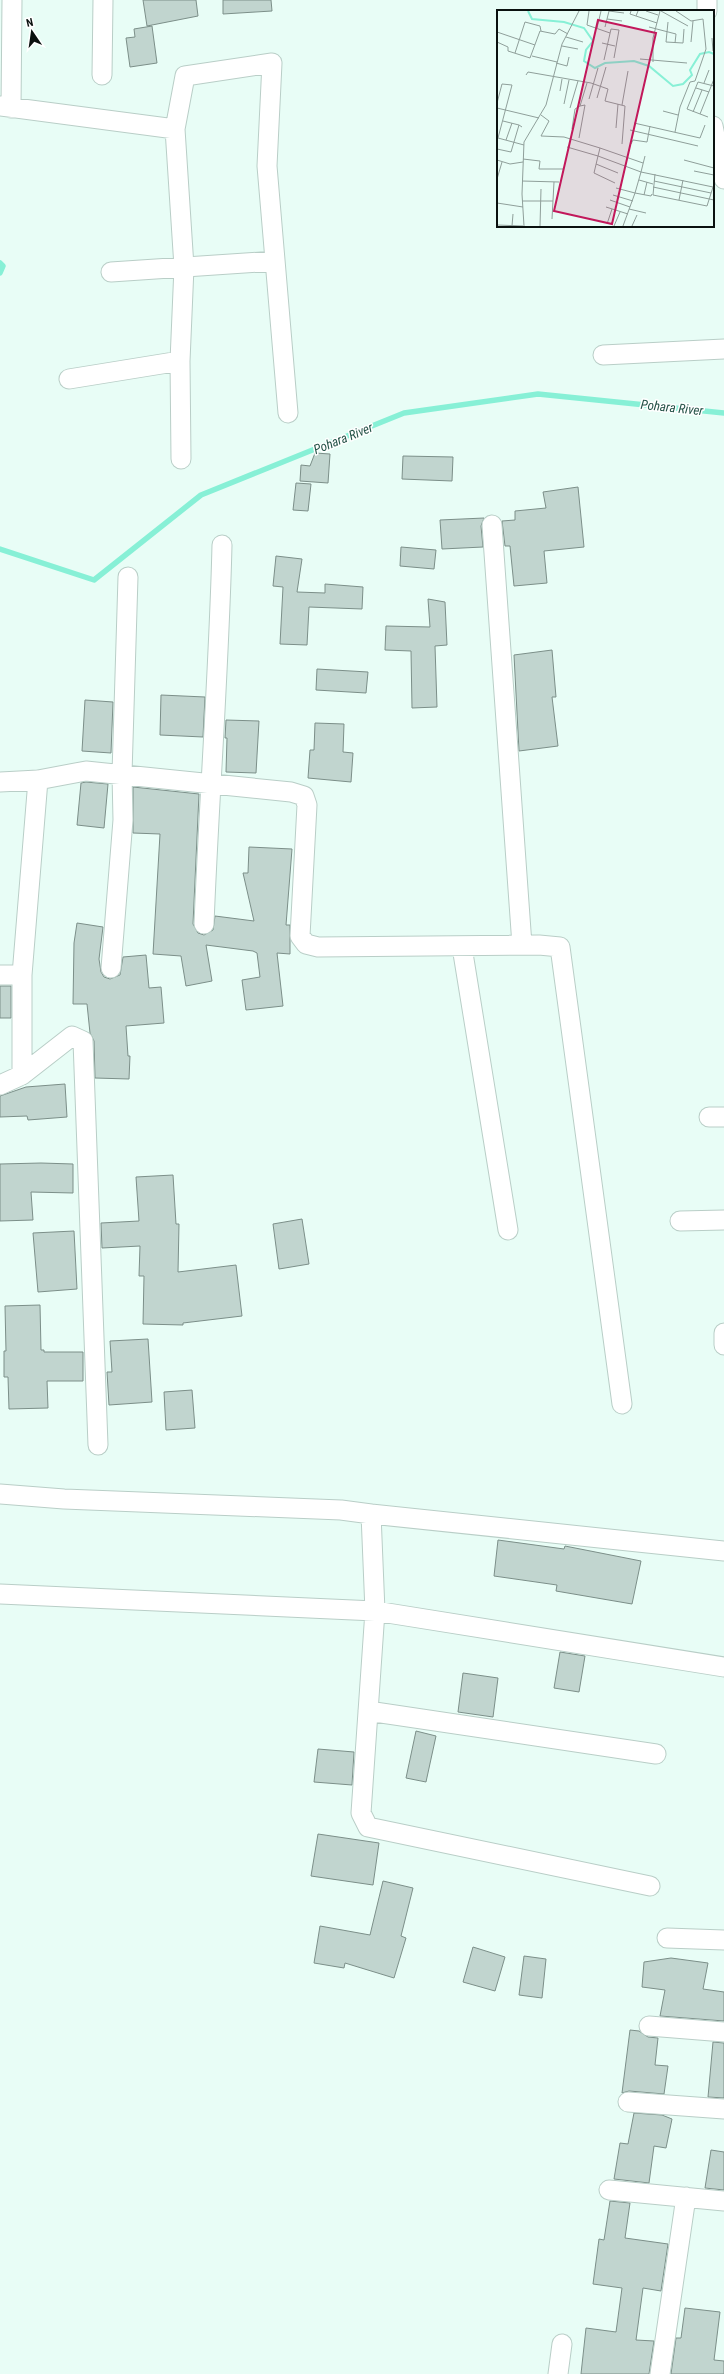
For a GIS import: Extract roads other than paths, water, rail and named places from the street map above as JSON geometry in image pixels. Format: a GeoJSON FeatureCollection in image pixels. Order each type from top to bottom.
{"type":"FeatureCollection","features":[{"type":"Feature","properties":{"kind":"street"},"geometry":{"type":"LineString","coordinates":[[12,0],[6,107],[175,129]]}},
{"type":"Feature","properties":{"kind":"street"},"geometry":{"type":"LineString","coordinates":[[102,75],[103,0]]}},
{"type":"Feature","properties":{"kind":"street"},"geometry":{"type":"LineString","coordinates":[[707,0],[708,10]]}},
{"type":"Feature","properties":{"kind":"street"},"geometry":{"type":"LineString","coordinates":[[181,459],[180,361],[184,267],[175,129],[185,76],[272,63],[267,166],[288,413]]}},
{"type":"Feature","properties":{"kind":"street"},"geometry":{"type":"LineString","coordinates":[[714,131],[724,180]]}},
{"type":"Feature","properties":{"kind":"street"},"geometry":{"type":"LineString","coordinates":[[112,272],[275,261]]}},
{"type":"Feature","properties":{"kind":"street"},"geometry":{"type":"LineString","coordinates":[[603,355],[724,349]]}},
{"type":"Feature","properties":{"kind":"street"},"geometry":{"type":"LineString","coordinates":[[69,379],[180,361]]}},
{"type":"Feature","properties":{"kind":"street"},"geometry":{"type":"LineString","coordinates":[[492,525],[522,945]]}},
{"type":"Feature","properties":{"kind":"street"},"geometry":{"type":"LineString","coordinates":[[204,924],[210,783],[217,684],[222,545]]}},
{"type":"Feature","properties":{"kind":"street"},"geometry":{"type":"LineString","coordinates":[[111,968],[123,820],[122,774],[128,577]]}},
{"type":"Feature","properties":{"kind":"street"},"geometry":{"type":"LineString","coordinates":[[0,782],[38,780],[86,771],[291,792],[304,796],[306,805],[300,936],[306,944],[318,947],[462,947],[522,945],[560,947],[622,1404]]}},
{"type":"Feature","properties":{"kind":"street"},"geometry":{"type":"LineString","coordinates":[[22,1075],[22,975],[38,780]]}},
{"type":"Feature","properties":{"kind":"street"},"geometry":{"type":"LineString","coordinates":[[462,947],[508,1230]]}},
{"type":"Feature","properties":{"kind":"street"},"geometry":{"type":"LineString","coordinates":[[0,975],[22,975]]}},
{"type":"Feature","properties":{"kind":"street"},"geometry":{"type":"LineString","coordinates":[[0,1085],[22,1075],[72,1036],[83,1041],[98,1445]]}},
{"type":"Feature","properties":{"kind":"street"},"geometry":{"type":"LineString","coordinates":[[680,1220],[724,1220]]}},
{"type":"Feature","properties":{"kind":"street"},"geometry":{"type":"LineString","coordinates":[[724,1333],[724,1345]]}},
{"type":"Feature","properties":{"kind":"street"},"geometry":{"type":"LineString","coordinates":[[0,1494],[64,1499],[341,1510],[724,1551]]}},
{"type":"Feature","properties":{"kind":"street"},"geometry":{"type":"LineString","coordinates":[[371,1514],[375,1611],[361,1813],[368,1827],[650,1886]]}},
{"type":"Feature","properties":{"kind":"street"},"geometry":{"type":"LineString","coordinates":[[0,1594],[375,1611],[724,1667]]}},
{"type":"Feature","properties":{"kind":"street"},"geometry":{"type":"LineString","coordinates":[[368,1711],[656,1754]]}},
{"type":"Feature","properties":{"kind":"street"},"geometry":{"type":"LineString","coordinates":[[666,1938],[724,1940]]}},
{"type":"Feature","properties":{"kind":"street"},"geometry":{"type":"LineString","coordinates":[[649,2026],[724,2032]]}},
{"type":"Feature","properties":{"kind":"street"},"geometry":{"type":"LineString","coordinates":[[628,2102],[724,2109]]}},
{"type":"Feature","properties":{"kind":"street"},"geometry":{"type":"LineString","coordinates":[[609,2190],[724,2201]]}},
{"type":"Feature","properties":{"kind":"street"},"geometry":{"type":"LineString","coordinates":[[660,2374],[686,2197]]}},
{"type":"Feature","properties":{"kind":"street"},"geometry":{"type":"LineString","coordinates":[[558,2374],[562,2344]]}},
{"type":"Feature","properties":{"kind":"waterway","name":"Pohara River"},"geometry":{"type":"LineString","coordinates":[[0,263],[3,266],[0,273]]}},
{"type":"Feature","properties":{"kind":"waterway","name":"Pohara River"},"geometry":{"type":"LineString","coordinates":[[0,549],[94,580],[201,495],[404,413],[538,394],[724,413]]}}]}
